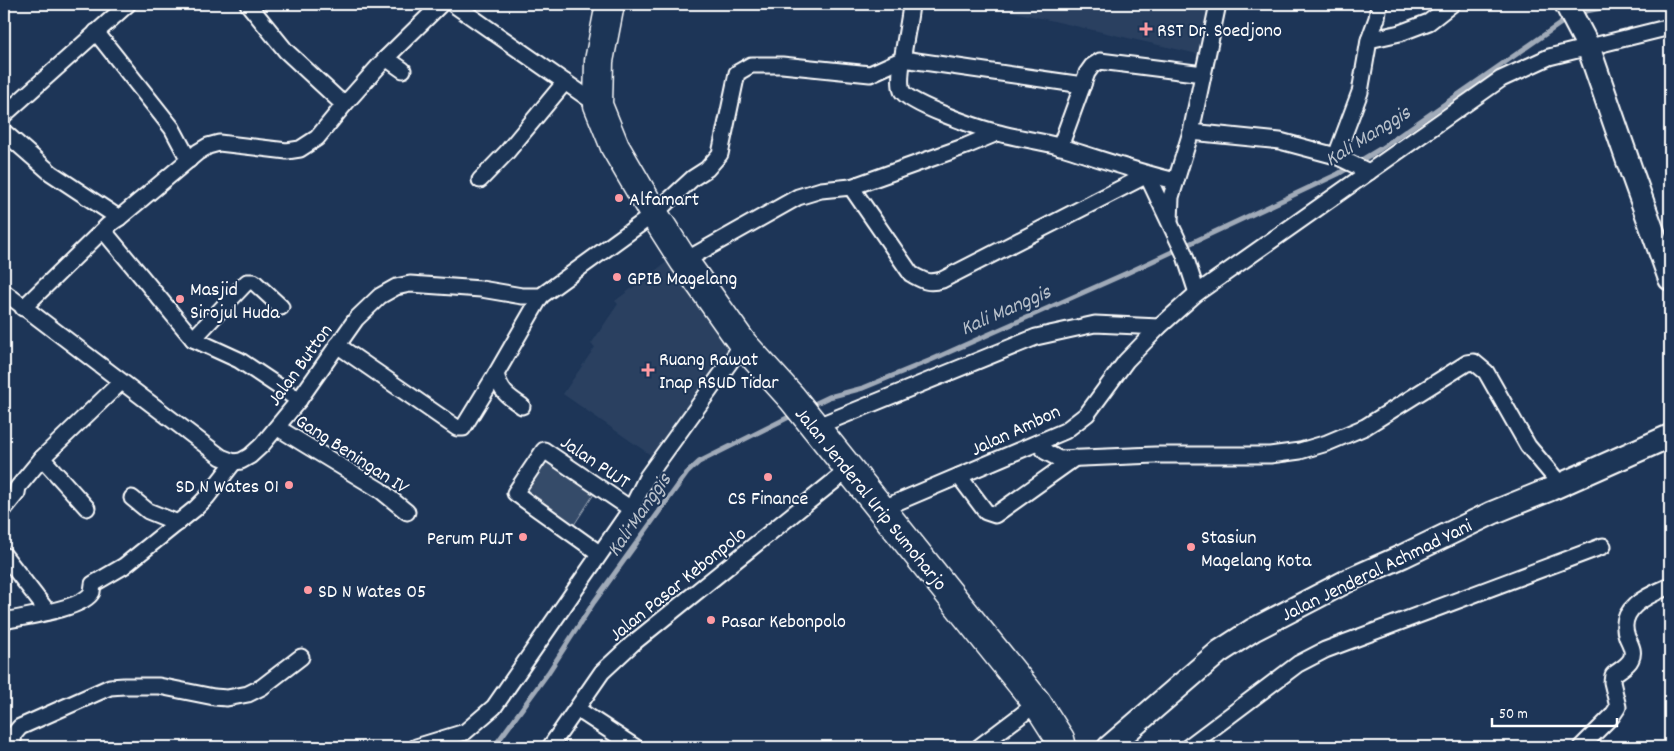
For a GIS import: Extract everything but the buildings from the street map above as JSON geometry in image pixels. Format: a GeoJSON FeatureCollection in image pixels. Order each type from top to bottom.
{"type":"FeatureCollection","features":[{"type":"Feature","properties":{"kind":"highway","name":"Jalan Jenderal Urip Sumoharjo"},"geometry":{"type":"LineString","coordinates":[[610,4],[599,60],[598,105],[615,147],[654,214],[684,261],[743,344],[792,398],[1037,703],[1060,739],[1062,747]]}},
{"type":"Feature","properties":{"kind":"main road"},"geometry":{"type":"LineString","coordinates":[[1566,4],[1588,46],[1670,279]]}},
{"type":"Feature","properties":{"kind":"main road","name":"Jalan Jenderal Achmad Yani"},"geometry":{"type":"LineString","coordinates":[[1109,747],[1219,652],[1253,630],[1351,579],[1492,513],[1561,485],[1670,436]]}},
{"type":"Feature","properties":{"kind":"street"},"geometry":{"type":"LineString","coordinates":[[4,115],[128,4]]}},
{"type":"Feature","properties":{"kind":"street"},"geometry":{"type":"LineString","coordinates":[[248,4],[286,51],[344,105]]}},
{"type":"Feature","properties":{"kind":"street"},"geometry":{"type":"LineString","coordinates":[[23,308],[114,221],[208,146],[218,143],[287,151],[300,148],[317,138],[386,58],[441,4]]}},
{"type":"Feature","properties":{"kind":"street"},"geometry":{"type":"LineString","coordinates":[[453,4],[598,105]]}},
{"type":"Feature","properties":{"kind":"street"},"geometry":{"type":"LineString","coordinates":[[911,4],[900,79],[902,92],[910,98],[922,106],[997,133],[1060,147],[1147,175],[1176,181]]}},
{"type":"Feature","properties":{"kind":"street"},"geometry":{"type":"LineString","coordinates":[[1169,223],[1171,197],[1191,132],[1218,4]]}},
{"type":"Feature","properties":{"kind":"street"},"geometry":{"type":"LineString","coordinates":[[1342,159],[1360,92],[1369,40],[1377,18],[1379,4]]}},
{"type":"Feature","properties":{"kind":"street"},"geometry":{"type":"LineString","coordinates":[[1369,40],[1400,33],[1429,22],[1452,4]]}},
{"type":"Feature","properties":{"kind":"street","name":"Jalan Ambon"},"geometry":{"type":"LineString","coordinates":[[881,509],[1039,444],[1065,431],[1087,414],[1126,361],[1159,327],[1197,293],[1366,171],[1501,79],[1549,57],[1670,27]]}},
{"type":"Feature","properties":{"kind":"street"},"geometry":{"type":"LineString","coordinates":[[96,32],[172,128],[189,160]]}},
{"type":"Feature","properties":{"kind":"street"},"geometry":{"type":"LineString","coordinates":[[386,58],[403,70]]}},
{"type":"Feature","properties":{"kind":"street"},"geometry":{"type":"LineString","coordinates":[[336,346],[457,428],[463,428],[540,296],[654,214],[693,178],[715,162],[720,154],[737,73],[751,64],[782,65],[870,74],[903,59],[1083,85]]}},
{"type":"Feature","properties":{"kind":"street"},"geometry":{"type":"LineString","coordinates":[[1060,147],[1087,73],[1092,66],[1100,61],[1203,74]]}},
{"type":"Feature","properties":{"kind":"street"},"geometry":{"type":"LineString","coordinates":[[480,180],[507,152],[565,82]]}},
{"type":"Feature","properties":{"kind":"street"},"geometry":{"type":"LineString","coordinates":[[4,132],[51,173],[114,221]]}},
{"type":"Feature","properties":{"kind":"street"},"geometry":{"type":"LineString","coordinates":[[1191,132],[1280,141],[1342,159],[1366,171]]}},
{"type":"Feature","properties":{"kind":"street"},"geometry":{"type":"LineString","coordinates":[[684,261],[798,197],[821,190],[851,187],[997,133]]}},
{"type":"Feature","properties":{"kind":"street"},"geometry":{"type":"LineString","coordinates":[[851,187],[911,274],[924,282],[933,282],[942,280],[1147,175]]}},
{"type":"Feature","properties":{"kind":"street"},"geometry":{"type":"LineString","coordinates":[[1147,175],[1182,248],[1197,293]]}},
{"type":"Feature","properties":{"kind":"street"},"geometry":{"type":"LineString","coordinates":[[114,221],[106,230],[108,236],[193,339],[239,360],[299,400]]}},
{"type":"Feature","properties":{"kind":"street"},"geometry":{"type":"LineString","coordinates":[[193,339],[247,282],[254,282],[282,307]]}},
{"type":"Feature","properties":{"kind":"street","name":"Jalan Button"},"geometry":{"type":"LineString","coordinates":[[234,462],[241,461],[250,456],[278,428],[356,318],[380,296],[396,287],[410,284],[481,289],[522,296],[540,296]]}},
{"type":"Feature","properties":{"kind":"street"},"geometry":{"type":"LineString","coordinates":[[4,292],[221,457],[234,462],[207,497],[124,566],[93,584],[92,592],[83,600],[77,604],[48,612],[4,621]]}},
{"type":"Feature","properties":{"kind":"street"},"geometry":{"type":"LineString","coordinates":[[813,425],[1036,337],[1095,324],[1159,327]]}},
{"type":"Feature","properties":{"kind":"street"},"geometry":{"type":"LineString","coordinates":[[416,747],[465,732],[494,707],[631,509],[647,477],[743,344]]}},
{"type":"Feature","properties":{"kind":"street"},"geometry":{"type":"LineString","coordinates":[[1039,444],[1046,452],[1059,459],[1155,455],[1270,455],[1300,451],[1327,443],[1365,427],[1467,363],[1474,362],[1486,372],[1528,446],[1561,485]]}},
{"type":"Feature","properties":{"kind":"street"},"geometry":{"type":"LineString","coordinates":[[496,374],[499,385],[506,396],[522,406]]}},
{"type":"Feature","properties":{"kind":"street"},"geometry":{"type":"LineString","coordinates":[[4,509],[17,493],[18,487],[42,458],[121,382]]}},
{"type":"Feature","properties":{"kind":"street","name":"Gang Beningan IV"},"geometry":{"type":"LineString","coordinates":[[278,428],[380,490],[407,512]]}},
{"type":"Feature","properties":{"kind":"street","name":"Jalan PUJT"},"geometry":{"type":"LineString","coordinates":[[600,553],[515,493],[544,450],[631,509]]}},
{"type":"Feature","properties":{"kind":"street"},"geometry":{"type":"LineString","coordinates":[[42,458],[87,508]]}},
{"type":"Feature","properties":{"kind":"street"},"geometry":{"type":"LineString","coordinates":[[959,476],[986,512],[995,515],[1075,458]]}},
{"type":"Feature","properties":{"kind":"street","name":"Jalan Pasar Kebonpolo"},"geometry":{"type":"LineString","coordinates":[[550,747],[602,672],[632,644],[849,469]]}},
{"type":"Feature","properties":{"kind":"street"},"geometry":{"type":"LineString","coordinates":[[132,498],[148,511],[178,523]]}},
{"type":"Feature","properties":{"kind":"street"},"geometry":{"type":"LineString","coordinates":[[1188,747],[1298,664],[1326,650],[1602,546]]}},
{"type":"Feature","properties":{"kind":"street"},"geometry":{"type":"LineString","coordinates":[[4,555],[48,612]]}},
{"type":"Feature","properties":{"kind":"street"},"geometry":{"type":"LineString","coordinates":[[1581,747],[1612,716],[1618,707],[1612,682],[1613,675],[1627,665],[1632,658],[1633,650],[1626,633],[1625,620],[1632,607],[1651,594],[1670,586]]}},
{"type":"Feature","properties":{"kind":"street"},"geometry":{"type":"LineString","coordinates":[[12,747],[14,734],[20,727],[103,689],[124,686],[159,686],[214,697],[238,697],[262,687],[301,656]]}},
{"type":"Feature","properties":{"kind":"street"},"geometry":{"type":"LineString","coordinates":[[979,747],[1037,703]]}},
{"type":"Feature","properties":{"kind":"street"},"geometry":{"type":"LineString","coordinates":[[577,709],[635,747]]}},
{"type":"Feature","properties":{"kind":"shaded area","name":"RST Dr. Soedjono"},"geometry":{"type":"Polygon","coordinates":[[[979,4],[1209,4],[1198,54],[979,4]]]}},
{"type":"Feature","properties":{"kind":"shaded area","name":"Ruang Rawat Inap RSUD Tidar"},"geometry":{"type":"Polygon","coordinates":[[[672,258],[738,342],[655,458],[563,394],[595,347],[591,344],[618,304],[615,301],[672,258]]]}},
{"type":"Feature","properties":{"kind":"shaded area"},"geometry":{"type":"Polygon","coordinates":[[[547,456],[596,491],[572,528],[522,492],[547,456]]]}},
{"type":"Feature","properties":{"kind":"waterway","name":"Kali Manggis"},"geometry":{"type":"LineString","coordinates":[[1576,13],[1622,4]]}},
{"type":"Feature","properties":{"kind":"waterway","name":"Kali Manggis"},"geometry":{"type":"LineString","coordinates":[[810,406],[829,397],[863,388],[931,360],[1127,273],[1338,174],[1380,149],[1567,19]]}},
{"type":"Feature","properties":{"kind":"waterway","name":"Kali Manggis"},"geometry":{"type":"LineString","coordinates":[[494,747],[548,673],[594,602],[687,473],[699,462],[793,415]]}},
{"type":"Feature","properties":{"kind":"place","name":"RST Dr. Soedjono"},"geometry":{"type":"Point","coordinates":[1146,29]}},
{"type":"Feature","properties":{"kind":"place","name":"Alfamart"},"geometry":{"type":"Point","coordinates":[619,198]}},
{"type":"Feature","properties":{"kind":"place","name":"GPIB Magelang"},"geometry":{"type":"Point","coordinates":[617,277]}},
{"type":"Feature","properties":{"kind":"place","name":"Masjid Sirojul Huda"},"geometry":{"type":"Point","coordinates":[180,299]}},
{"type":"Feature","properties":{"kind":"place","name":"Ruang Rawat Inap RSUD Tidar"},"geometry":{"type":"Point","coordinates":[648,370]}},
{"type":"Feature","properties":{"kind":"place","name":"CS Finance"},"geometry":{"type":"Point","coordinates":[768,477]}},
{"type":"Feature","properties":{"kind":"place","name":"SD N Wates 01"},"geometry":{"type":"Point","coordinates":[289,485]}},
{"type":"Feature","properties":{"kind":"place","name":"Perum PUJT"},"geometry":{"type":"Point","coordinates":[523,537]}},
{"type":"Feature","properties":{"kind":"place","name":"Stasiun Magelang Kota"},"geometry":{"type":"Point","coordinates":[1191,547]}},
{"type":"Feature","properties":{"kind":"place","name":"SD N Wates 05"},"geometry":{"type":"Point","coordinates":[308,590]}},
{"type":"Feature","properties":{"kind":"place","name":"Pasar Kebonpolo"},"geometry":{"type":"Point","coordinates":[711,620]}}]}
